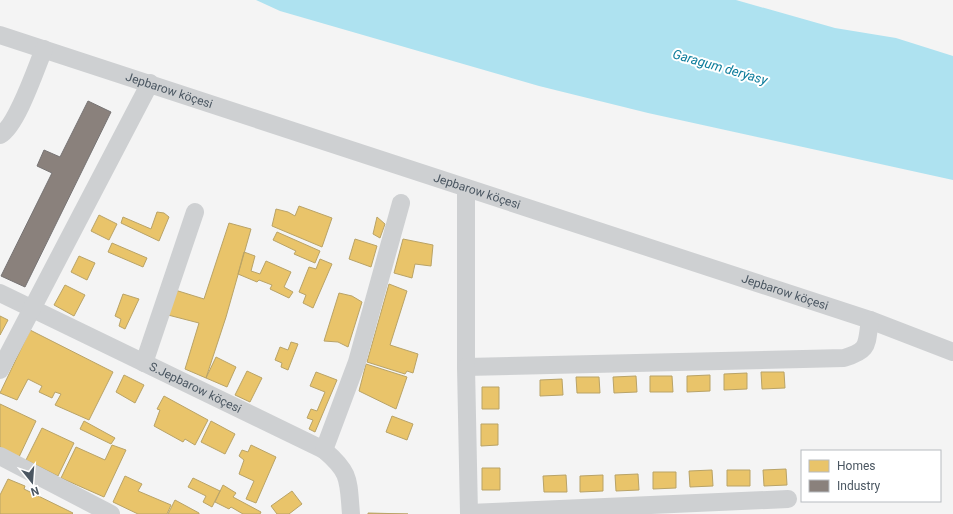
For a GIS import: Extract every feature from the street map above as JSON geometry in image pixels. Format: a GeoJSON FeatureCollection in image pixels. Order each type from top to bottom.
{"type":"FeatureCollection","features":[{"type":"Feature","properties":{"kind":"street","name":"Jepbarow köçesi"},"geometry":{"type":"LineString","coordinates":[[0,35],[870,320],[953,352]]}},
{"type":"Feature","properties":{"kind":"street"},"geometry":{"type":"LineString","coordinates":[[0,135],[9,128],[28,89],[44,49]]}},
{"type":"Feature","properties":{"kind":"street"},"geometry":{"type":"LineString","coordinates":[[0,370],[150,83]]}},
{"type":"Feature","properties":{"kind":"street"},"geometry":{"type":"LineString","coordinates":[[466,188],[466,367],[469,514],[788,499]]}},
{"type":"Feature","properties":{"kind":"street"},"geometry":{"type":"LineString","coordinates":[[324,450],[357,362],[401,203]]}},
{"type":"Feature","properties":{"kind":"street"},"geometry":{"type":"LineString","coordinates":[[144,363],[195,212]]}},
{"type":"Feature","properties":{"kind":"street","name":"S.Jepbarow köçesi"},"geometry":{"type":"LineString","coordinates":[[0,293],[324,450],[338,462],[348,478],[351,514]]}},
{"type":"Feature","properties":{"kind":"street"},"geometry":{"type":"LineString","coordinates":[[466,367],[844,358],[861,353],[864,349],[870,320]]}},
{"type":"Feature","properties":{"kind":"street"},"geometry":{"type":"LineString","coordinates":[[0,456],[110,514]]}},
{"type":"Feature","properties":{"kind":"water","name":"Garagum derýasy"},"geometry":{"type":"Polygon","coordinates":[[[256,0],[736,0],[835,28],[896,38],[953,56],[953,180],[648,113],[539,86],[280,11],[256,0]]]}},
{"type":"Feature","properties":{"kind":"building: Homes"},"geometry":{"type":"Polygon","coordinates":[[[299,206],[332,218],[322,247],[272,226],[276,209],[288,212],[295,216],[299,206]]]}},
{"type":"Feature","properties":{"kind":"building: Homes"},"geometry":{"type":"Polygon","coordinates":[[[157,212],[164,213],[169,217],[159,241],[121,223],[123,217],[151,229],[157,212]]]}},
{"type":"Feature","properties":{"kind":"building: Homes"},"geometry":{"type":"Polygon","coordinates":[[[99,215],[117,224],[109,240],[91,231],[99,215]]]}},
{"type":"Feature","properties":{"kind":"building: Homes"},"geometry":{"type":"Polygon","coordinates":[[[377,217],[385,224],[380,238],[373,234],[377,217]]]}},
{"type":"Feature","properties":{"kind":"building: Homes"},"geometry":{"type":"Polygon","coordinates":[[[229,223],[251,229],[226,317],[206,378],[185,369],[199,323],[168,315],[175,290],[204,299],[229,223]]]}},
{"type":"Feature","properties":{"kind":"building: Homes"},"geometry":{"type":"Polygon","coordinates":[[[277,232],[320,251],[315,263],[294,254],[296,251],[273,240],[277,232]]]}},
{"type":"Feature","properties":{"kind":"building: Homes"},"geometry":{"type":"Polygon","coordinates":[[[355,239],[377,246],[371,267],[349,259],[355,239]]]}},
{"type":"Feature","properties":{"kind":"building: Homes"},"geometry":{"type":"Polygon","coordinates":[[[403,239],[433,245],[431,266],[415,264],[412,278],[394,273],[403,239]]]}},
{"type":"Feature","properties":{"kind":"building: Homes"},"geometry":{"type":"Polygon","coordinates":[[[112,243],[147,258],[143,267],[108,252],[112,243]]]}},
{"type":"Feature","properties":{"kind":"building: Homes"},"geometry":{"type":"Polygon","coordinates":[[[244,252],[255,256],[251,271],[260,274],[266,261],[291,272],[284,287],[293,292],[289,298],[270,289],[272,285],[259,280],[257,282],[238,274],[244,252]]]}},
{"type":"Feature","properties":{"kind":"building: Homes"},"geometry":{"type":"Polygon","coordinates":[[[79,256],[95,263],[87,280],[71,272],[79,256]]]}},
{"type":"Feature","properties":{"kind":"building: Homes"},"geometry":{"type":"Polygon","coordinates":[[[320,259],[332,264],[313,308],[303,303],[306,295],[299,292],[309,267],[316,269],[320,259]]]}},
{"type":"Feature","properties":{"kind":"building: Homes"},"geometry":{"type":"Polygon","coordinates":[[[389,284],[407,291],[390,345],[418,354],[413,373],[407,371],[405,374],[367,362],[389,284]]]}},
{"type":"Feature","properties":{"kind":"building: Homes"},"geometry":{"type":"Polygon","coordinates":[[[65,285],[85,295],[74,316],[54,305],[65,285]]]}},
{"type":"Feature","properties":{"kind":"building: Homes"},"geometry":{"type":"Polygon","coordinates":[[[339,293],[352,296],[362,302],[348,347],[338,342],[324,341],[339,293]]]}},
{"type":"Feature","properties":{"kind":"building: Homes"},"geometry":{"type":"Polygon","coordinates":[[[123,294],[139,299],[125,329],[119,326],[121,319],[115,316],[123,294]]]}},
{"type":"Feature","properties":{"kind":"building: Homes"},"geometry":{"type":"Polygon","coordinates":[[[0,316],[8,320],[0,335],[0,316]]]}},
{"type":"Feature","properties":{"kind":"building: Homes"},"geometry":{"type":"Polygon","coordinates":[[[30,330],[113,372],[89,420],[55,405],[61,394],[55,392],[52,398],[39,392],[42,386],[28,379],[17,400],[0,393],[30,330]]]}},
{"type":"Feature","properties":{"kind":"building: Homes"},"geometry":{"type":"Polygon","coordinates":[[[291,342],[298,344],[288,370],[281,367],[282,363],[275,360],[280,347],[288,350],[291,342]]]}},
{"type":"Feature","properties":{"kind":"building: Homes"},"geometry":{"type":"Polygon","coordinates":[[[216,357],[236,367],[227,387],[206,378],[216,357]]]}},
{"type":"Feature","properties":{"kind":"building: Homes"},"geometry":{"type":"Polygon","coordinates":[[[366,364],[407,377],[396,409],[359,391],[366,364]]]}},
{"type":"Feature","properties":{"kind":"building: Homes"},"geometry":{"type":"Polygon","coordinates":[[[247,371],[262,378],[250,402],[235,395],[247,371]]]}},
{"type":"Feature","properties":{"kind":"building: Homes"},"geometry":{"type":"Polygon","coordinates":[[[316,372],[337,380],[315,432],[309,429],[313,420],[307,418],[311,409],[317,411],[325,392],[310,386],[316,372]]]}},
{"type":"Feature","properties":{"kind":"building: Homes"},"geometry":{"type":"Polygon","coordinates":[[[761,372],[784,372],[785,388],[762,389],[761,372]]]}},
{"type":"Feature","properties":{"kind":"building: Homes"},"geometry":{"type":"Polygon","coordinates":[[[747,373],[747,389],[724,390],[724,374],[747,373]]]}},
{"type":"Feature","properties":{"kind":"building: Homes"},"geometry":{"type":"Polygon","coordinates":[[[124,375],[144,385],[135,403],[116,392],[124,375]]]}},
{"type":"Feature","properties":{"kind":"building: Homes"},"geometry":{"type":"Polygon","coordinates":[[[710,375],[710,391],[687,392],[687,376],[710,375]]]}},
{"type":"Feature","properties":{"kind":"building: Homes"},"geometry":{"type":"Polygon","coordinates":[[[636,376],[637,392],[614,393],[613,377],[636,376]]]}},
{"type":"Feature","properties":{"kind":"building: Homes"},"geometry":{"type":"Polygon","coordinates":[[[650,376],[672,376],[673,392],[650,392],[650,376]]]}},
{"type":"Feature","properties":{"kind":"building: Homes"},"geometry":{"type":"Polygon","coordinates":[[[576,377],[599,377],[600,393],[577,393],[576,377]]]}},
{"type":"Feature","properties":{"kind":"building: Homes"},"geometry":{"type":"Polygon","coordinates":[[[562,379],[563,395],[540,396],[540,380],[562,379]]]}},
{"type":"Feature","properties":{"kind":"building: Homes"},"geometry":{"type":"Polygon","coordinates":[[[482,387],[499,387],[499,409],[482,409],[482,387]]]}},
{"type":"Feature","properties":{"kind":"building: Homes"},"geometry":{"type":"Polygon","coordinates":[[[164,396],[208,420],[195,445],[185,439],[183,442],[154,426],[160,410],[157,409],[164,396]]]}},
{"type":"Feature","properties":{"kind":"building: Homes"},"geometry":{"type":"Polygon","coordinates":[[[0,404],[36,421],[19,457],[0,447],[0,404]]]}},
{"type":"Feature","properties":{"kind":"building: Homes"},"geometry":{"type":"Polygon","coordinates":[[[392,416],[413,424],[407,440],[386,432],[392,416]]]}},
{"type":"Feature","properties":{"kind":"building: Homes"},"geometry":{"type":"Polygon","coordinates":[[[84,421],[115,438],[111,444],[80,429],[84,421]]]}},
{"type":"Feature","properties":{"kind":"building: Homes"},"geometry":{"type":"Polygon","coordinates":[[[211,421],[235,434],[225,454],[201,442],[211,421]]]}},
{"type":"Feature","properties":{"kind":"building: Homes"},"geometry":{"type":"Polygon","coordinates":[[[481,424],[498,424],[498,445],[481,446],[481,424]]]}},
{"type":"Feature","properties":{"kind":"building: Homes"},"geometry":{"type":"Polygon","coordinates":[[[42,428],[74,443],[58,476],[26,460],[42,428]]]}},
{"type":"Feature","properties":{"kind":"building: Homes"},"geometry":{"type":"Polygon","coordinates":[[[112,445],[126,450],[104,497],[61,478],[76,447],[105,460],[112,445]]]}},
{"type":"Feature","properties":{"kind":"building: Homes"},"geometry":{"type":"Polygon","coordinates":[[[251,445],[276,457],[256,503],[246,499],[254,481],[239,474],[244,460],[239,456],[242,450],[248,452],[251,445]]]}},
{"type":"Feature","properties":{"kind":"building: Homes"},"geometry":{"type":"Polygon","coordinates":[[[482,468],[500,468],[500,490],[482,490],[482,468]]]}},
{"type":"Feature","properties":{"kind":"building: Homes"},"geometry":{"type":"Polygon","coordinates":[[[786,469],[787,485],[764,486],[763,470],[786,469]]]}},
{"type":"Feature","properties":{"kind":"building: Homes"},"geometry":{"type":"Polygon","coordinates":[[[712,470],[713,486],[690,487],[689,471],[712,470]]]}},
{"type":"Feature","properties":{"kind":"building: Homes"},"geometry":{"type":"Polygon","coordinates":[[[727,470],[750,470],[750,486],[727,486],[727,470]]]}},
{"type":"Feature","properties":{"kind":"building: Homes"},"geometry":{"type":"Polygon","coordinates":[[[653,472],[676,472],[676,488],[653,489],[653,472]]]}},
{"type":"Feature","properties":{"kind":"building: Homes"},"geometry":{"type":"Polygon","coordinates":[[[638,474],[639,490],[616,491],[615,475],[638,474]]]}},
{"type":"Feature","properties":{"kind":"building: Homes"},"geometry":{"type":"Polygon","coordinates":[[[566,475],[567,492],[544,492],[543,476],[566,475]]]}},
{"type":"Feature","properties":{"kind":"building: Homes"},"geometry":{"type":"Polygon","coordinates":[[[603,475],[603,491],[580,492],[580,476],[603,475]]]}},
{"type":"Feature","properties":{"kind":"building: Homes"},"geometry":{"type":"Polygon","coordinates":[[[125,476],[142,484],[138,491],[171,505],[167,514],[138,514],[113,502],[125,476]]]}},
{"type":"Feature","properties":{"kind":"building: Homes"},"geometry":{"type":"Polygon","coordinates":[[[193,478],[220,491],[212,507],[203,502],[206,496],[188,487],[193,478]]]}},
{"type":"Feature","properties":{"kind":"building: Homes"},"geometry":{"type":"Polygon","coordinates":[[[8,479],[25,486],[24,489],[73,513],[0,514],[0,495],[8,479]]]}},
{"type":"Feature","properties":{"kind":"building: Homes"},"geometry":{"type":"Polygon","coordinates":[[[223,485],[236,493],[233,497],[261,512],[260,514],[243,514],[231,507],[229,509],[215,502],[223,485]]]}},
{"type":"Feature","properties":{"kind":"building: Homes"},"geometry":{"type":"Polygon","coordinates":[[[292,491],[302,504],[289,514],[277,514],[271,506],[292,491]]]}},
{"type":"Feature","properties":{"kind":"building: Homes"},"geometry":{"type":"Polygon","coordinates":[[[175,500],[199,513],[199,514],[168,514],[175,500]]]}},
{"type":"Feature","properties":{"kind":"building: Homes"},"geometry":{"type":"Polygon","coordinates":[[[368,513],[408,514],[368,514],[368,513]]]}},
{"type":"Feature","properties":{"kind":"building: Industry"},"geometry":{"type":"Polygon","coordinates":[[[88,101],[111,112],[25,287],[1,276],[52,173],[37,166],[44,150],[60,157],[88,101]]]}}]}
